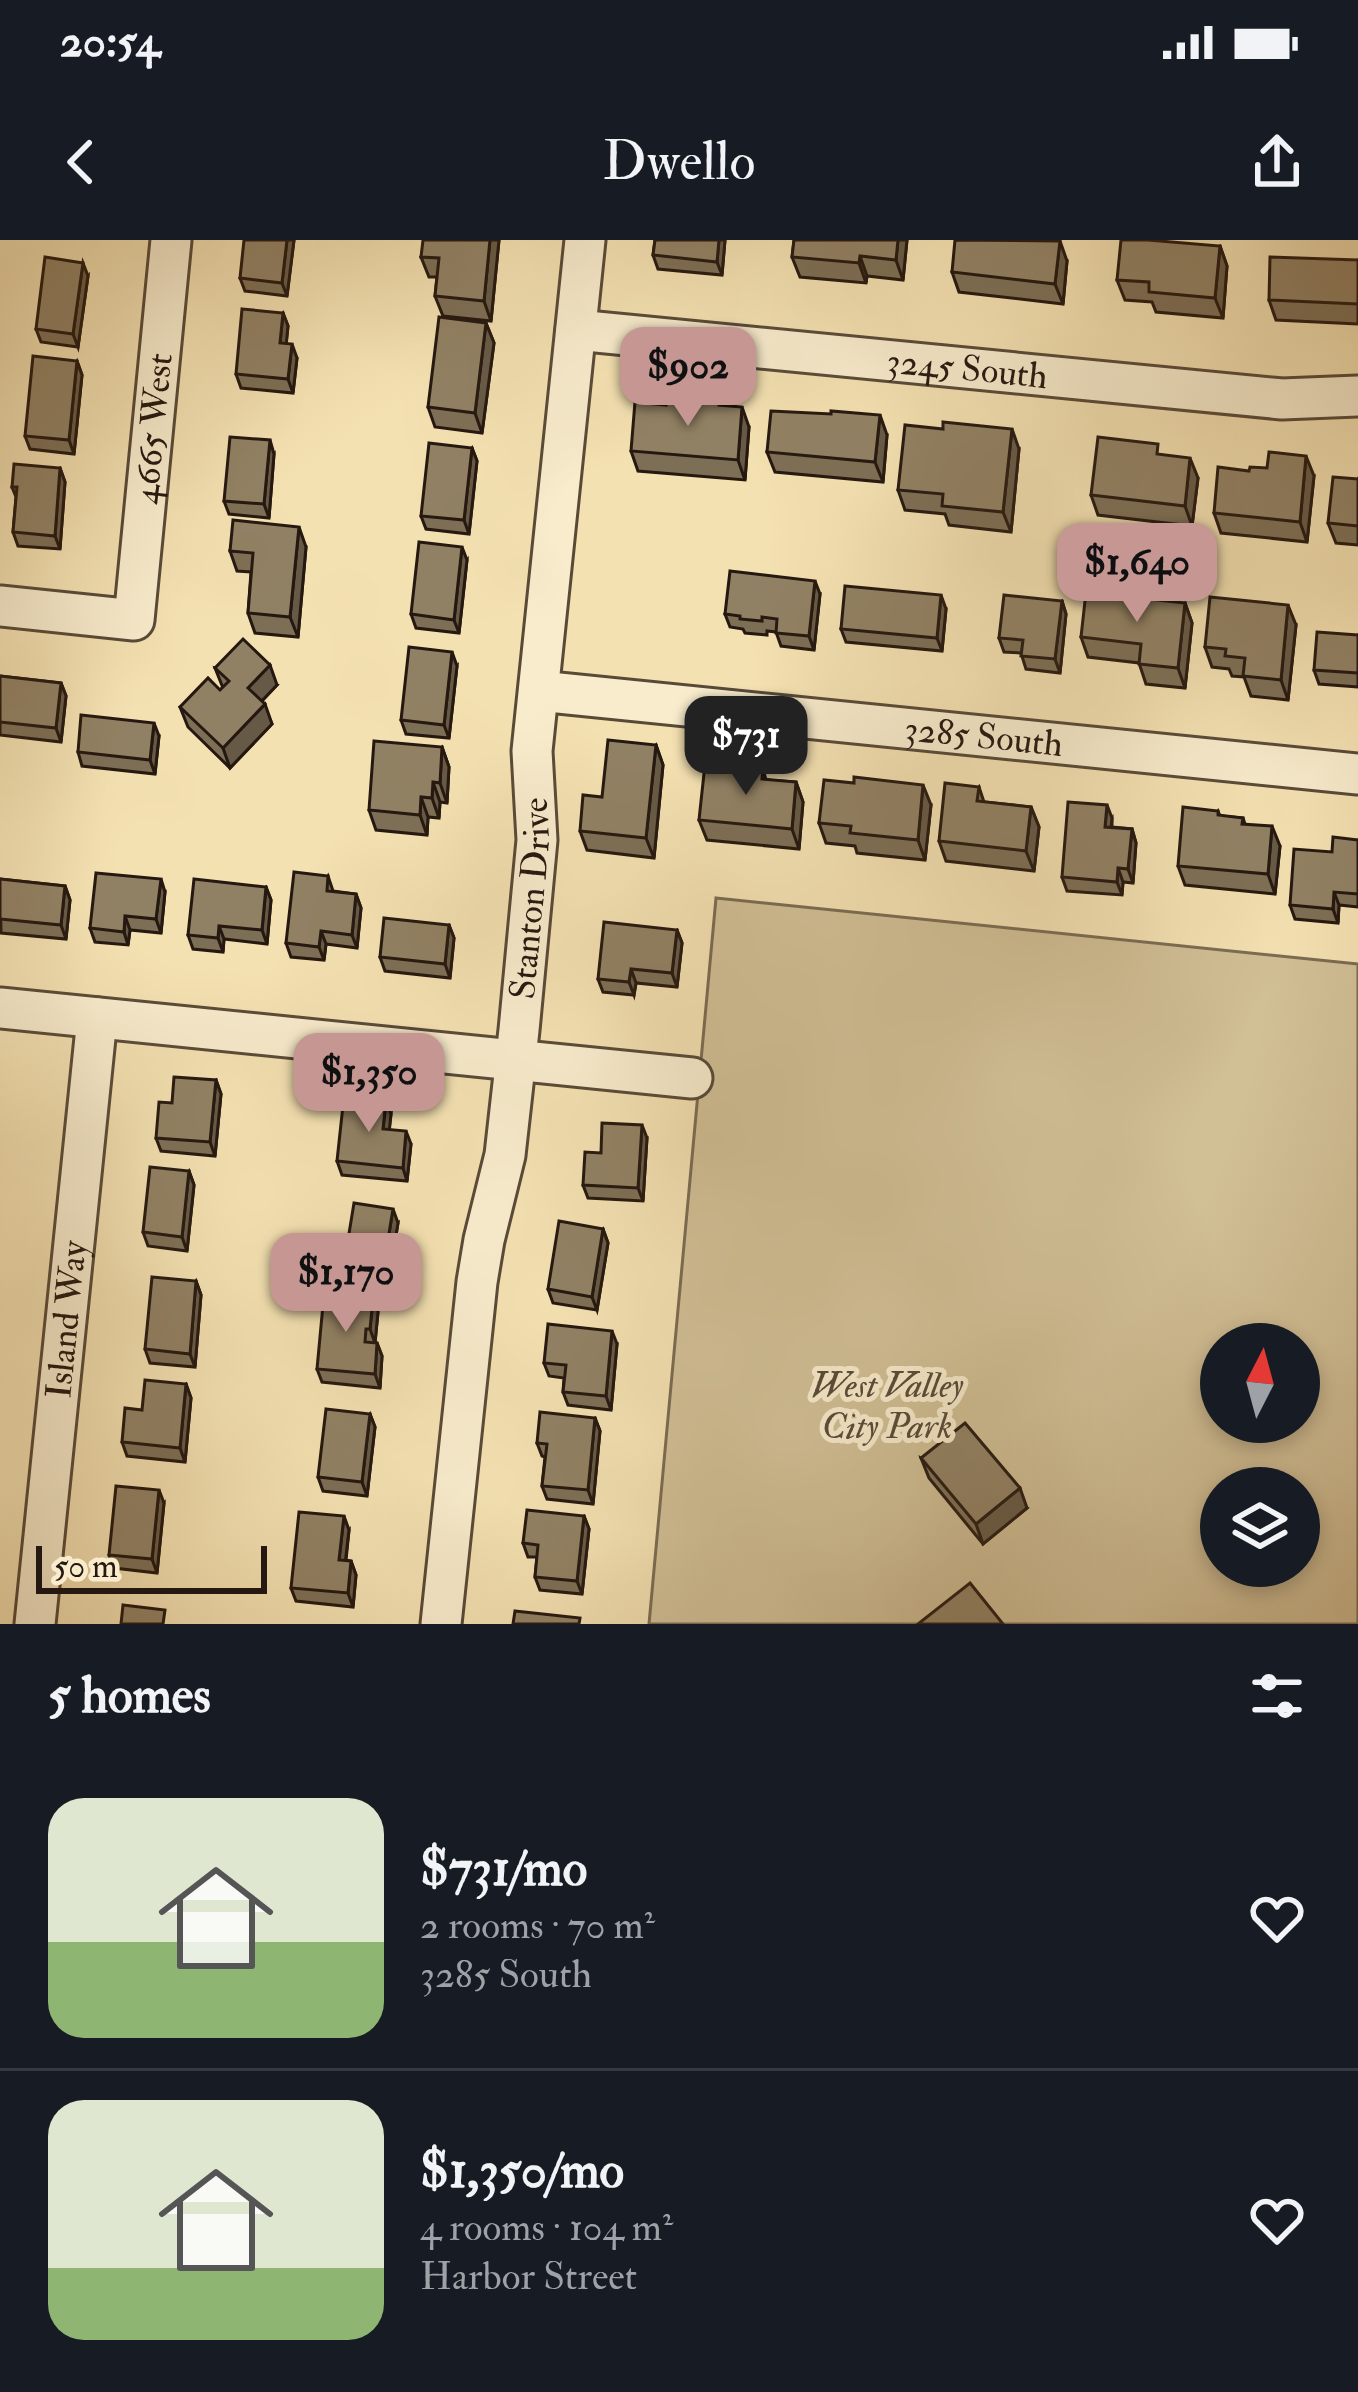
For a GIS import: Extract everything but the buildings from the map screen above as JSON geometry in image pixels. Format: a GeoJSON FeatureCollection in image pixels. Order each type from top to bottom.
{"type":"FeatureCollection","features":[{"type":"Feature","properties":{"kind":"street","name":"4665 West"},"geometry":{"type":"LineString","coordinates":[[0,606],[134,620],[171,240]]}},
{"type":"Feature","properties":{"kind":"street","name":"Stanton Drive"},"geometry":{"type":"LineString","coordinates":[[441,1624],[477,1282],[505,1155],[516,1060],[537,840],[532,751],[585,240]]}},
{"type":"Feature","properties":{"kind":"street","name":"3245 South"},"geometry":{"type":"LineString","coordinates":[[576,330],[1230,395],[1358,396]]}},
{"type":"Feature","properties":{"kind":"street","name":"3285 South"},"geometry":{"type":"LineString","coordinates":[[539,691],[1358,774]]}},
{"type":"Feature","properties":{"kind":"street"},"geometry":{"type":"LineString","coordinates":[[0,1008],[692,1078]]}},
{"type":"Feature","properties":{"kind":"street","name":"Island Way"},"geometry":{"type":"LineString","coordinates":[[34,1624],[97,1018]]}},
{"type":"Feature","properties":{"kind":"green space","name":"West Valley City Park"},"geometry":{"type":"Polygon","coordinates":[[[716,898],[1358,964],[1358,1624],[649,1624],[716,898]]]}}]}
